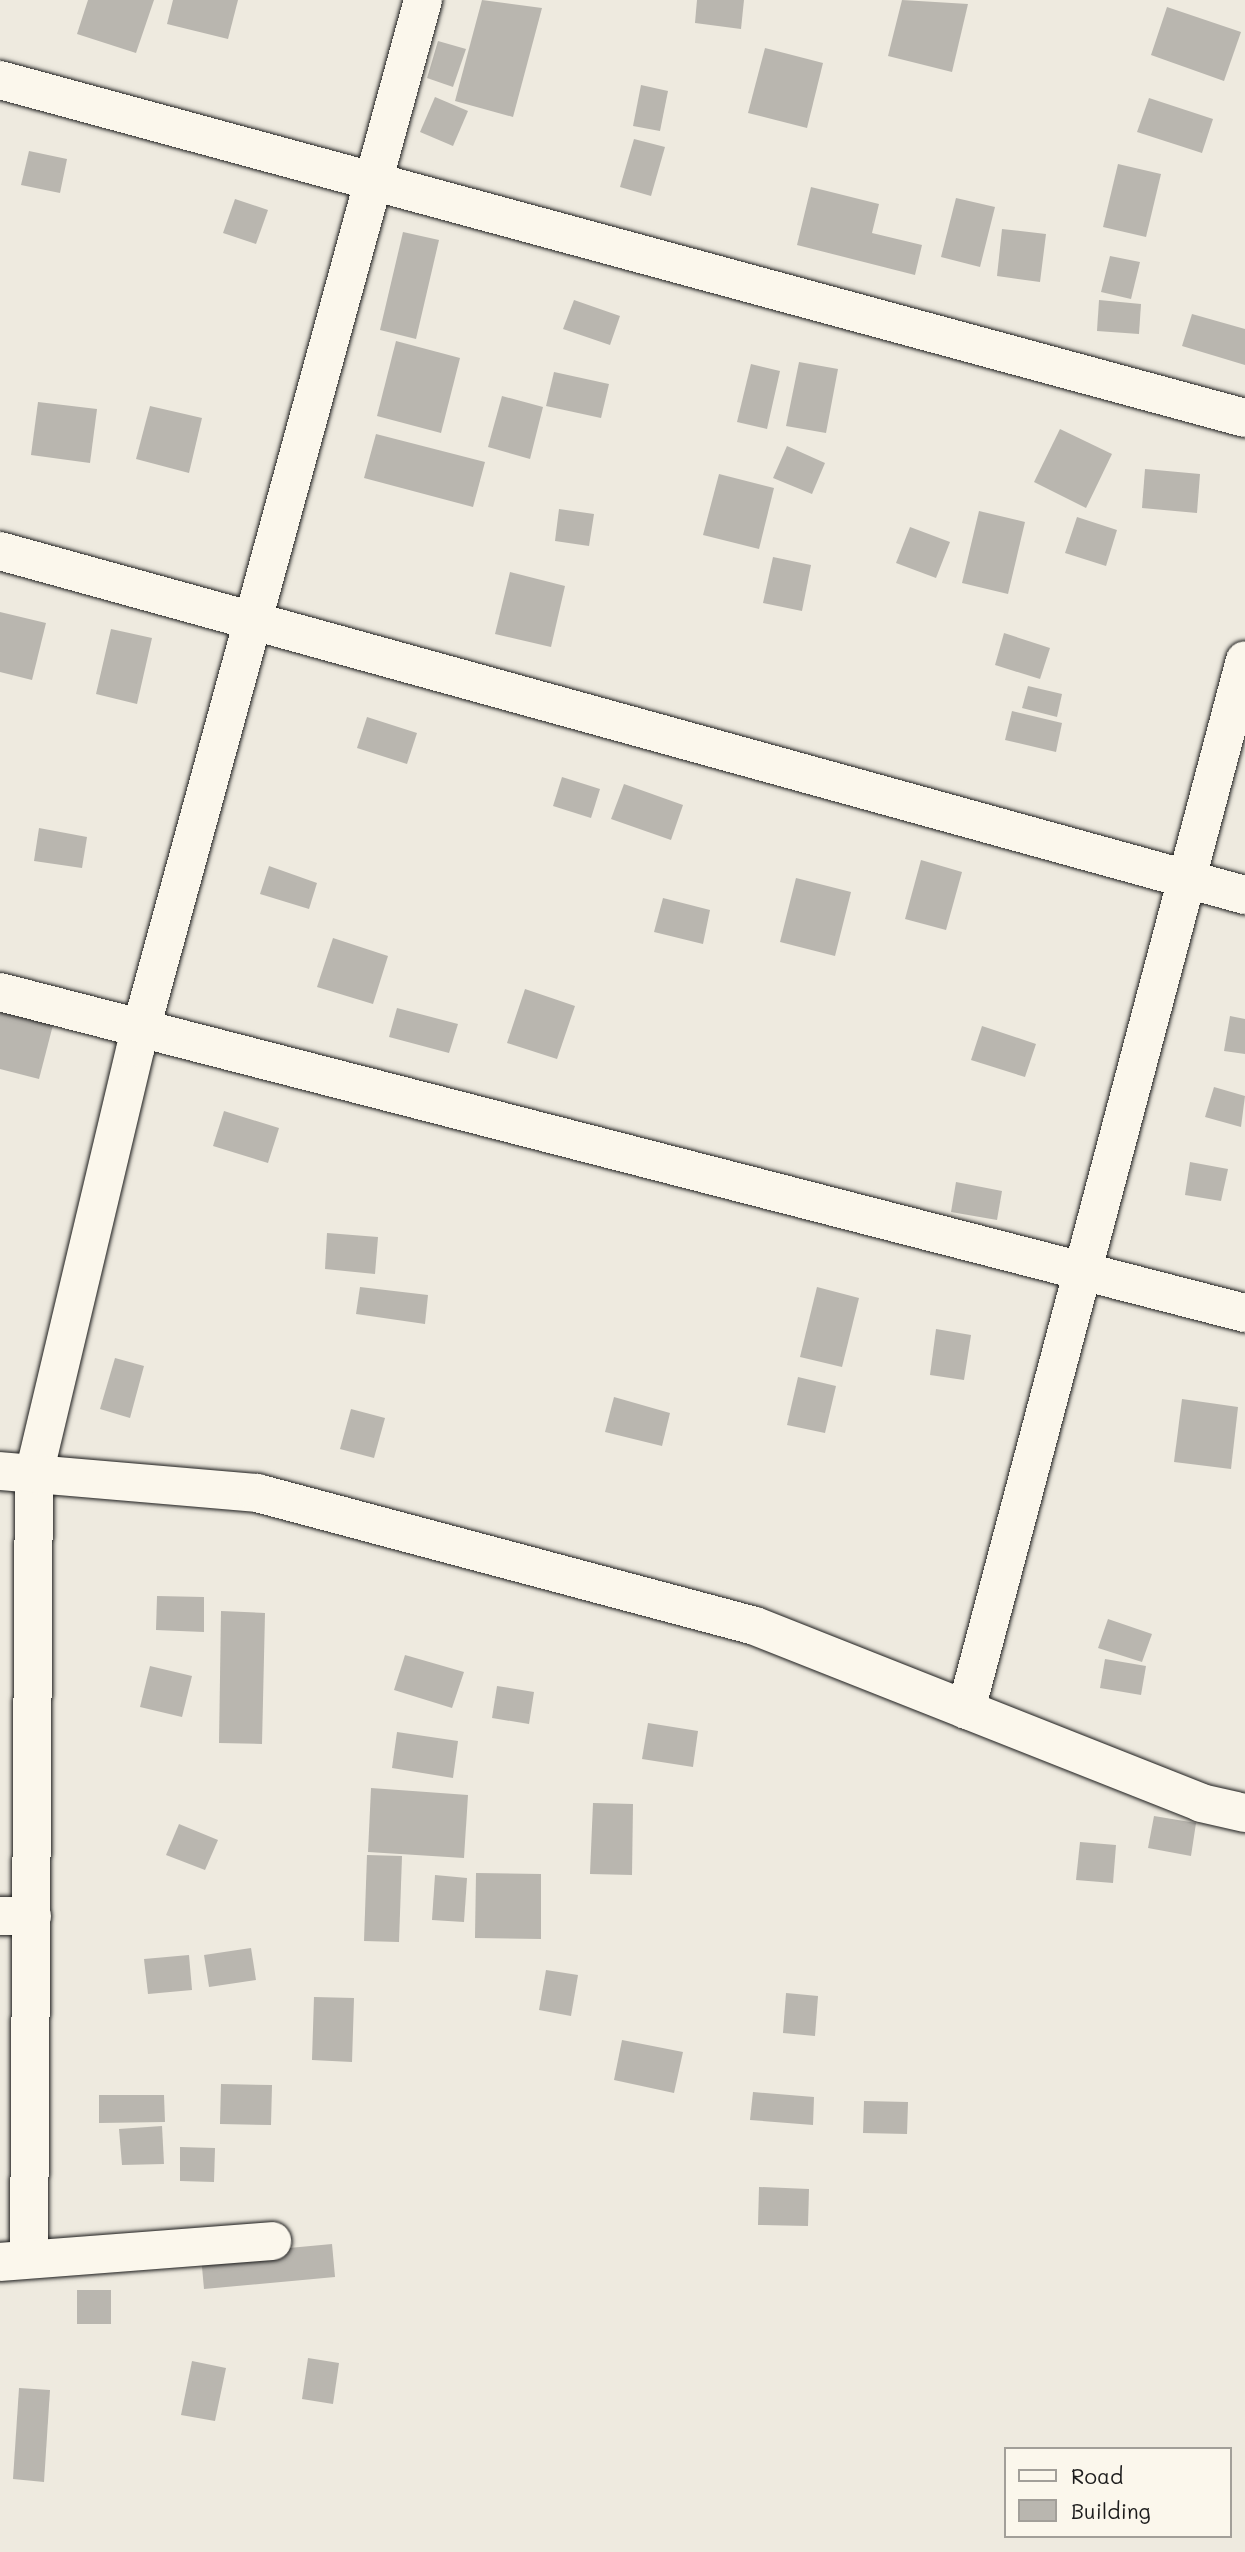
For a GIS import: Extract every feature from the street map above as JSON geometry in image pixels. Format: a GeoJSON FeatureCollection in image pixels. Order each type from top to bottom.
{"type":"FeatureCollection","features":[{"type":"Feature","properties":{"kind":"street"},"geometry":{"type":"LineString","coordinates":[[272,2241],[15,2261],[17,1473],[423,0]]}},
{"type":"Feature","properties":{"kind":"street"},"geometry":{"type":"LineString","coordinates":[[0,80],[1245,418]]}},
{"type":"Feature","properties":{"kind":"street"},"geometry":{"type":"LineString","coordinates":[[0,551],[254,617],[1245,895]]}},
{"type":"Feature","properties":{"kind":"street"},"geometry":{"type":"LineString","coordinates":[[966,1710],[1245,660]]}},
{"type":"Feature","properties":{"kind":"street"},"geometry":{"type":"LineString","coordinates":[[0,992],[142,1025],[1245,1313]]}},
{"type":"Feature","properties":{"kind":"street"},"geometry":{"type":"LineString","coordinates":[[17,1473],[257,1493],[755,1626],[1201,1803],[1245,1813]]}},
{"type":"Feature","properties":{"kind":"building"},"geometry":{"type":"Polygon","coordinates":[[[88,0],[154,0],[136,53],[77,34],[88,0]]]}},
{"type":"Feature","properties":{"kind":"building"},"geometry":{"type":"Polygon","coordinates":[[[173,0],[238,0],[228,39],[167,24],[173,0]]]}},
{"type":"Feature","properties":{"kind":"building"},"geometry":{"type":"Polygon","coordinates":[[[482,0],[542,8],[513,117],[455,101],[482,0]]]}},
{"type":"Feature","properties":{"kind":"building"},"geometry":{"type":"Polygon","coordinates":[[[697,0],[744,0],[741,29],[695,23],[697,0]]]}},
{"type":"Feature","properties":{"kind":"building"},"geometry":{"type":"Polygon","coordinates":[[[902,0],[968,4],[952,72],[888,56],[902,0]]]}},
{"type":"Feature","properties":{"kind":"building"},"geometry":{"type":"Polygon","coordinates":[[[1167,7],[1241,32],[1224,81],[1151,55],[1167,7]]]}},
{"type":"Feature","properties":{"kind":"building"},"geometry":{"type":"Polygon","coordinates":[[[438,41],[466,49],[453,87],[427,78],[438,41]]]}},
{"type":"Feature","properties":{"kind":"building"},"geometry":{"type":"Polygon","coordinates":[[[765,48],[823,63],[807,128],[748,113],[765,48]]]}},
{"type":"Feature","properties":{"kind":"building"},"geometry":{"type":"Polygon","coordinates":[[[641,85],[668,91],[660,131],[633,126],[641,85]]]}},
{"type":"Feature","properties":{"kind":"building"},"geometry":{"type":"Polygon","coordinates":[[[435,97],[468,111],[453,146],[420,132],[435,97]]]}},
{"type":"Feature","properties":{"kind":"building"},"geometry":{"type":"Polygon","coordinates":[[[1149,98],[1213,119],[1202,153],[1137,132],[1149,98]]]}},
{"type":"Feature","properties":{"kind":"building"},"geometry":{"type":"Polygon","coordinates":[[[634,139],[665,147],[651,196],[620,187],[634,139]]]}},
{"type":"Feature","properties":{"kind":"building"},"geometry":{"type":"Polygon","coordinates":[[[29,151],[67,159],[60,193],[21,185],[29,151]]]}},
{"type":"Feature","properties":{"kind":"building"},"geometry":{"type":"Polygon","coordinates":[[[1118,164],[1161,174],[1146,237],[1103,227],[1118,164]]]}},
{"type":"Feature","properties":{"kind":"building"},"geometry":{"type":"Polygon","coordinates":[[[811,187],[879,204],[872,233],[922,245],[915,275],[797,245],[811,187]]]}},
{"type":"Feature","properties":{"kind":"building"},"geometry":{"type":"Polygon","coordinates":[[[956,198],[995,207],[980,267],[941,257],[956,198]]]}},
{"type":"Feature","properties":{"kind":"building"},"geometry":{"type":"Polygon","coordinates":[[[235,199],[268,210],[256,244],[223,233],[235,199]]]}},
{"type":"Feature","properties":{"kind":"building"},"geometry":{"type":"Polygon","coordinates":[[[1002,229],[1046,234],[1040,282],[997,276],[1002,229]]]}},
{"type":"Feature","properties":{"kind":"building"},"geometry":{"type":"Polygon","coordinates":[[[403,232],[439,240],[416,339],[380,330],[403,232]]]}},
{"type":"Feature","properties":{"kind":"building"},"geometry":{"type":"Polygon","coordinates":[[[1110,256],[1140,262],[1131,299],[1101,292],[1110,256]]]}},
{"type":"Feature","properties":{"kind":"building"},"geometry":{"type":"Polygon","coordinates":[[[574,300],[620,316],[610,345],[563,329],[574,300]]]}},
{"type":"Feature","properties":{"kind":"building"},"geometry":{"type":"Polygon","coordinates":[[[1099,300],[1141,304],[1139,334],[1097,331],[1099,300]]]}},
{"type":"Feature","properties":{"kind":"building"},"geometry":{"type":"Polygon","coordinates":[[[1192,314],[1245,329],[1245,365],[1182,346],[1192,314]]]}},
{"type":"Feature","properties":{"kind":"building"},"geometry":{"type":"Polygon","coordinates":[[[396,341],[460,358],[441,433],[377,416],[396,341]]]}},
{"type":"Feature","properties":{"kind":"building"},"geometry":{"type":"Polygon","coordinates":[[[799,362],[838,369],[826,433],[786,426],[799,362]]]}},
{"type":"Feature","properties":{"kind":"building"},"geometry":{"type":"Polygon","coordinates":[[[751,364],[780,371],[767,429],[737,422],[751,364]]]}},
{"type":"Feature","properties":{"kind":"building"},"geometry":{"type":"Polygon","coordinates":[[[554,372],[609,384],[601,418],[546,406],[554,372]]]}},
{"type":"Feature","properties":{"kind":"building"},"geometry":{"type":"Polygon","coordinates":[[[502,396],[543,407],[530,459],[488,447],[502,396]]]}},
{"type":"Feature","properties":{"kind":"building"},"geometry":{"type":"Polygon","coordinates":[[[38,402],[97,409],[90,463],[31,455],[38,402]]]}},
{"type":"Feature","properties":{"kind":"building"},"geometry":{"type":"Polygon","coordinates":[[[150,406],[202,418],[189,473],[136,459],[150,406]]]}},
{"type":"Feature","properties":{"kind":"building"},"geometry":{"type":"Polygon","coordinates":[[[1060,429],[1112,454],[1086,508],[1034,482],[1060,429]]]}},
{"type":"Feature","properties":{"kind":"building"},"geometry":{"type":"Polygon","coordinates":[[[376,434],[485,462],[473,507],[364,478],[376,434]]]}},
{"type":"Feature","properties":{"kind":"building"},"geometry":{"type":"Polygon","coordinates":[[[787,446],[825,463],[812,494],[773,478],[787,446]]]}},
{"type":"Feature","properties":{"kind":"building"},"geometry":{"type":"Polygon","coordinates":[[[1145,469],[1200,474],[1197,513],[1142,508],[1145,469]]]}},
{"type":"Feature","properties":{"kind":"building"},"geometry":{"type":"Polygon","coordinates":[[[719,474],[774,488],[759,549],[703,535],[719,474]]]}},
{"type":"Feature","properties":{"kind":"building"},"geometry":{"type":"Polygon","coordinates":[[[559,509],[594,514],[589,546],[555,541],[559,509]]]}},
{"type":"Feature","properties":{"kind":"building"},"geometry":{"type":"Polygon","coordinates":[[[979,511],[1025,522],[1008,594],[962,583],[979,511]]]}},
{"type":"Feature","properties":{"kind":"building"},"geometry":{"type":"Polygon","coordinates":[[[1077,517],[1117,530],[1106,566],[1065,553],[1077,517]]]}},
{"type":"Feature","properties":{"kind":"building"},"geometry":{"type":"Polygon","coordinates":[[[910,527],[950,542],[936,578],[896,563],[910,527]]]}},
{"type":"Feature","properties":{"kind":"building"},"geometry":{"type":"Polygon","coordinates":[[[773,557],[811,565],[802,611],[763,603],[773,557]]]}},
{"type":"Feature","properties":{"kind":"building"},"geometry":{"type":"Polygon","coordinates":[[[510,572],[565,586],[551,647],[495,634],[510,572]]]}},
{"type":"Feature","properties":{"kind":"building"},"geometry":{"type":"Polygon","coordinates":[[[0,612],[46,623],[32,680],[0,672],[0,612]]]}},
{"type":"Feature","properties":{"kind":"building"},"geometry":{"type":"Polygon","coordinates":[[[111,629],[152,638],[137,704],[96,694],[111,629]]]}},
{"type":"Feature","properties":{"kind":"building"},"geometry":{"type":"Polygon","coordinates":[[[1004,633],[1050,648],[1040,679],[995,665],[1004,633]]]}},
{"type":"Feature","properties":{"kind":"building"},"geometry":{"type":"Polygon","coordinates":[[[1028,686],[1062,694],[1057,717],[1022,708],[1028,686]]]}},
{"type":"Feature","properties":{"kind":"building"},"geometry":{"type":"Polygon","coordinates":[[[1012,711],[1062,723],[1056,752],[1005,740],[1012,711]]]}},
{"type":"Feature","properties":{"kind":"building"},"geometry":{"type":"Polygon","coordinates":[[[367,717],[417,733],[407,764],[357,748],[367,717]]]}},
{"type":"Feature","properties":{"kind":"building"},"geometry":{"type":"Polygon","coordinates":[[[562,777],[600,789],[591,818],[553,806],[562,777]]]}},
{"type":"Feature","properties":{"kind":"building"},"geometry":{"type":"Polygon","coordinates":[[[624,784],[683,805],[671,840],[611,819],[624,784]]]}},
{"type":"Feature","properties":{"kind":"building"},"geometry":{"type":"Polygon","coordinates":[[[39,828],[87,837],[82,868],[34,861],[39,828]]]}},
{"type":"Feature","properties":{"kind":"building"},"geometry":{"type":"Polygon","coordinates":[[[921,860],[962,872],[946,930],[905,919],[921,860]]]}},
{"type":"Feature","properties":{"kind":"building"},"geometry":{"type":"Polygon","coordinates":[[[269,866],[317,883],[309,909],[260,894],[269,866]]]}},
{"type":"Feature","properties":{"kind":"building"},"geometry":{"type":"Polygon","coordinates":[[[796,878],[851,892],[835,956],[780,942],[796,878]]]}},
{"type":"Feature","properties":{"kind":"building"},"geometry":{"type":"Polygon","coordinates":[[[663,898],[710,910],[703,944],[654,932],[663,898]]]}},
{"type":"Feature","properties":{"kind":"building"},"geometry":{"type":"Polygon","coordinates":[[[333,938],[388,956],[373,1004],[317,987],[333,938]]]}},
{"type":"Feature","properties":{"kind":"building"},"geometry":{"type":"Polygon","coordinates":[[[525,989],[575,1006],[557,1059],[507,1043],[525,989]]]}},
{"type":"Feature","properties":{"kind":"building"},"geometry":{"type":"Polygon","coordinates":[[[397,1008],[458,1024],[449,1053],[389,1037],[397,1008]]]}},
{"type":"Feature","properties":{"kind":"building"},"geometry":{"type":"Polygon","coordinates":[[[0,1012],[53,1025],[39,1079],[0,1069],[0,1012]]]}},
{"type":"Feature","properties":{"kind":"building"},"geometry":{"type":"Polygon","coordinates":[[[1230,1016],[1245,1019],[1245,1054],[1224,1051],[1230,1016]]]}},
{"type":"Feature","properties":{"kind":"building"},"geometry":{"type":"Polygon","coordinates":[[[982,1026],[1036,1044],[1025,1077],[971,1060],[982,1026]]]}},
{"type":"Feature","properties":{"kind":"building"},"geometry":{"type":"Polygon","coordinates":[[[1214,1087],[1245,1096],[1241,1127],[1205,1117],[1214,1087]]]}},
{"type":"Feature","properties":{"kind":"building"},"geometry":{"type":"Polygon","coordinates":[[[224,1111],[279,1128],[268,1163],[213,1146],[224,1111]]]}},
{"type":"Feature","properties":{"kind":"building"},"geometry":{"type":"Polygon","coordinates":[[[1190,1162],[1228,1169],[1221,1201],[1185,1195],[1190,1162]]]}},
{"type":"Feature","properties":{"kind":"building"},"geometry":{"type":"Polygon","coordinates":[[[956,1182],[1002,1191],[997,1220],[951,1212],[956,1182]]]}},
{"type":"Feature","properties":{"kind":"building"},"geometry":{"type":"Polygon","coordinates":[[[327,1233],[378,1237],[375,1274],[325,1269],[327,1233]]]}},
{"type":"Feature","properties":{"kind":"building"},"geometry":{"type":"Polygon","coordinates":[[[360,1287],[428,1295],[425,1324],[356,1314],[360,1287]]]}},
{"type":"Feature","properties":{"kind":"building"},"geometry":{"type":"Polygon","coordinates":[[[817,1287],[859,1298],[842,1367],[800,1357],[817,1287]]]}},
{"type":"Feature","properties":{"kind":"building"},"geometry":{"type":"Polygon","coordinates":[[[936,1329],[971,1335],[964,1380],[930,1375],[936,1329]]]}},
{"type":"Feature","properties":{"kind":"building"},"geometry":{"type":"Polygon","coordinates":[[[115,1358],[144,1366],[130,1418],[100,1409],[115,1358]]]}},
{"type":"Feature","properties":{"kind":"building"},"geometry":{"type":"Polygon","coordinates":[[[798,1377],[836,1386],[825,1433],[787,1425],[798,1377]]]}},
{"type":"Feature","properties":{"kind":"building"},"geometry":{"type":"Polygon","coordinates":[[[614,1397],[670,1413],[662,1446],[605,1432],[614,1397]]]}},
{"type":"Feature","properties":{"kind":"building"},"geometry":{"type":"Polygon","coordinates":[[[1182,1399],[1238,1407],[1231,1469],[1174,1462],[1182,1399]]]}},
{"type":"Feature","properties":{"kind":"building"},"geometry":{"type":"Polygon","coordinates":[[[351,1409],[385,1418],[374,1458],[340,1449],[351,1409]]]}},
{"type":"Feature","properties":{"kind":"building"},"geometry":{"type":"Polygon","coordinates":[[[157,1596],[204,1597],[204,1632],[156,1630],[157,1596]]]}},
{"type":"Feature","properties":{"kind":"building"},"geometry":{"type":"Polygon","coordinates":[[[221,1611],[265,1613],[262,1744],[219,1743],[221,1611]]]}},
{"type":"Feature","properties":{"kind":"building"},"geometry":{"type":"Polygon","coordinates":[[[1108,1619],[1152,1634],[1142,1662],[1098,1648],[1108,1619]]]}},
{"type":"Feature","properties":{"kind":"building"},"geometry":{"type":"Polygon","coordinates":[[[405,1655],[464,1672],[452,1708],[394,1690],[405,1655]]]}},
{"type":"Feature","properties":{"kind":"building"},"geometry":{"type":"Polygon","coordinates":[[[1105,1659],[1146,1666],[1141,1695],[1100,1688],[1105,1659]]]}},
{"type":"Feature","properties":{"kind":"building"},"geometry":{"type":"Polygon","coordinates":[[[150,1666],[192,1676],[182,1717],[140,1707],[150,1666]]]}},
{"type":"Feature","properties":{"kind":"building"},"geometry":{"type":"Polygon","coordinates":[[[497,1686],[534,1692],[529,1724],[492,1718],[497,1686]]]}},
{"type":"Feature","properties":{"kind":"building"},"geometry":{"type":"Polygon","coordinates":[[[648,1723],[698,1731],[693,1767],[642,1759],[648,1723]]]}},
{"type":"Feature","properties":{"kind":"building"},"geometry":{"type":"Polygon","coordinates":[[[397,1732],[458,1741],[453,1778],[392,1768],[397,1732]]]}},
{"type":"Feature","properties":{"kind":"building"},"geometry":{"type":"Polygon","coordinates":[[[371,1788],[468,1795],[464,1858],[368,1852],[371,1788]]]}},
{"type":"Feature","properties":{"kind":"building"},"geometry":{"type":"Polygon","coordinates":[[[593,1803],[633,1804],[632,1875],[590,1874],[593,1803]]]}},
{"type":"Feature","properties":{"kind":"building"},"geometry":{"type":"Polygon","coordinates":[[[1154,1816],[1196,1823],[1191,1856],[1148,1848],[1154,1816]]]}},
{"type":"Feature","properties":{"kind":"building"},"geometry":{"type":"Polygon","coordinates":[[[179,1824],[218,1840],[205,1870],[166,1855],[179,1824]]]}},
{"type":"Feature","properties":{"kind":"building"},"geometry":{"type":"Polygon","coordinates":[[[1080,1842],[1116,1845],[1113,1883],[1076,1880],[1080,1842]]]}},
{"type":"Feature","properties":{"kind":"building"},"geometry":{"type":"Polygon","coordinates":[[[367,1855],[402,1856],[399,1942],[364,1941],[367,1855]]]}},
{"type":"Feature","properties":{"kind":"building"},"geometry":{"type":"Polygon","coordinates":[[[476,1873],[541,1874],[541,1939],[475,1938],[476,1873]]]}},
{"type":"Feature","properties":{"kind":"building"},"geometry":{"type":"Polygon","coordinates":[[[435,1875],[467,1878],[464,1922],[432,1920],[435,1875]]]}},
{"type":"Feature","properties":{"kind":"building"},"geometry":{"type":"Polygon","coordinates":[[[251,1948],[256,1980],[209,1987],[204,1955],[251,1948]]]}},
{"type":"Feature","properties":{"kind":"building"},"geometry":{"type":"Polygon","coordinates":[[[189,1955],[192,1990],[148,1994],[144,1959],[189,1955]]]}},
{"type":"Feature","properties":{"kind":"building"},"geometry":{"type":"Polygon","coordinates":[[[546,1970],[578,1975],[571,2016],[539,2010],[546,1970]]]}},
{"type":"Feature","properties":{"kind":"building"},"geometry":{"type":"Polygon","coordinates":[[[786,1993],[818,1996],[815,2036],[783,2033],[786,1993]]]}},
{"type":"Feature","properties":{"kind":"building"},"geometry":{"type":"Polygon","coordinates":[[[314,1997],[354,1998],[352,2062],[312,2060],[314,1997]]]}},
{"type":"Feature","properties":{"kind":"building"},"geometry":{"type":"Polygon","coordinates":[[[622,2040],[683,2052],[674,2093],[614,2080],[622,2040]]]}},
{"type":"Feature","properties":{"kind":"building"},"geometry":{"type":"Polygon","coordinates":[[[221,2084],[272,2085],[271,2125],[220,2124],[221,2084]]]}},
{"type":"Feature","properties":{"kind":"building"},"geometry":{"type":"Polygon","coordinates":[[[753,2092],[814,2097],[813,2125],[750,2120],[753,2092]]]}},
{"type":"Feature","properties":{"kind":"building"},"geometry":{"type":"Polygon","coordinates":[[[99,2095],[164,2095],[165,2122],[99,2123],[99,2095]]]}},
{"type":"Feature","properties":{"kind":"building"},"geometry":{"type":"Polygon","coordinates":[[[864,2101],[908,2102],[907,2134],[863,2133],[864,2101]]]}},
{"type":"Feature","properties":{"kind":"building"},"geometry":{"type":"Polygon","coordinates":[[[162,2126],[164,2164],[122,2165],[119,2129],[162,2126]]]}},
{"type":"Feature","properties":{"kind":"building"},"geometry":{"type":"Polygon","coordinates":[[[180,2147],[215,2148],[214,2182],[180,2181],[180,2147]]]}},
{"type":"Feature","properties":{"kind":"building"},"geometry":{"type":"Polygon","coordinates":[[[759,2187],[809,2189],[808,2226],[758,2225],[759,2187]]]}},
{"type":"Feature","properties":{"kind":"building"},"geometry":{"type":"Polygon","coordinates":[[[332,2244],[335,2277],[204,2289],[201,2256],[332,2244]]]}},
{"type":"Feature","properties":{"kind":"building"},"geometry":{"type":"Polygon","coordinates":[[[77,2290],[111,2290],[111,2324],[77,2324],[77,2290]]]}},
{"type":"Feature","properties":{"kind":"building"},"geometry":{"type":"Polygon","coordinates":[[[308,2358],[339,2363],[333,2404],[302,2399],[308,2358]]]}},
{"type":"Feature","properties":{"kind":"building"},"geometry":{"type":"Polygon","coordinates":[[[192,2361],[226,2368],[215,2421],[181,2415],[192,2361]]]}},
{"type":"Feature","properties":{"kind":"building"},"geometry":{"type":"Polygon","coordinates":[[[19,2388],[50,2390],[44,2482],[13,2479],[19,2388]]]}}]}
